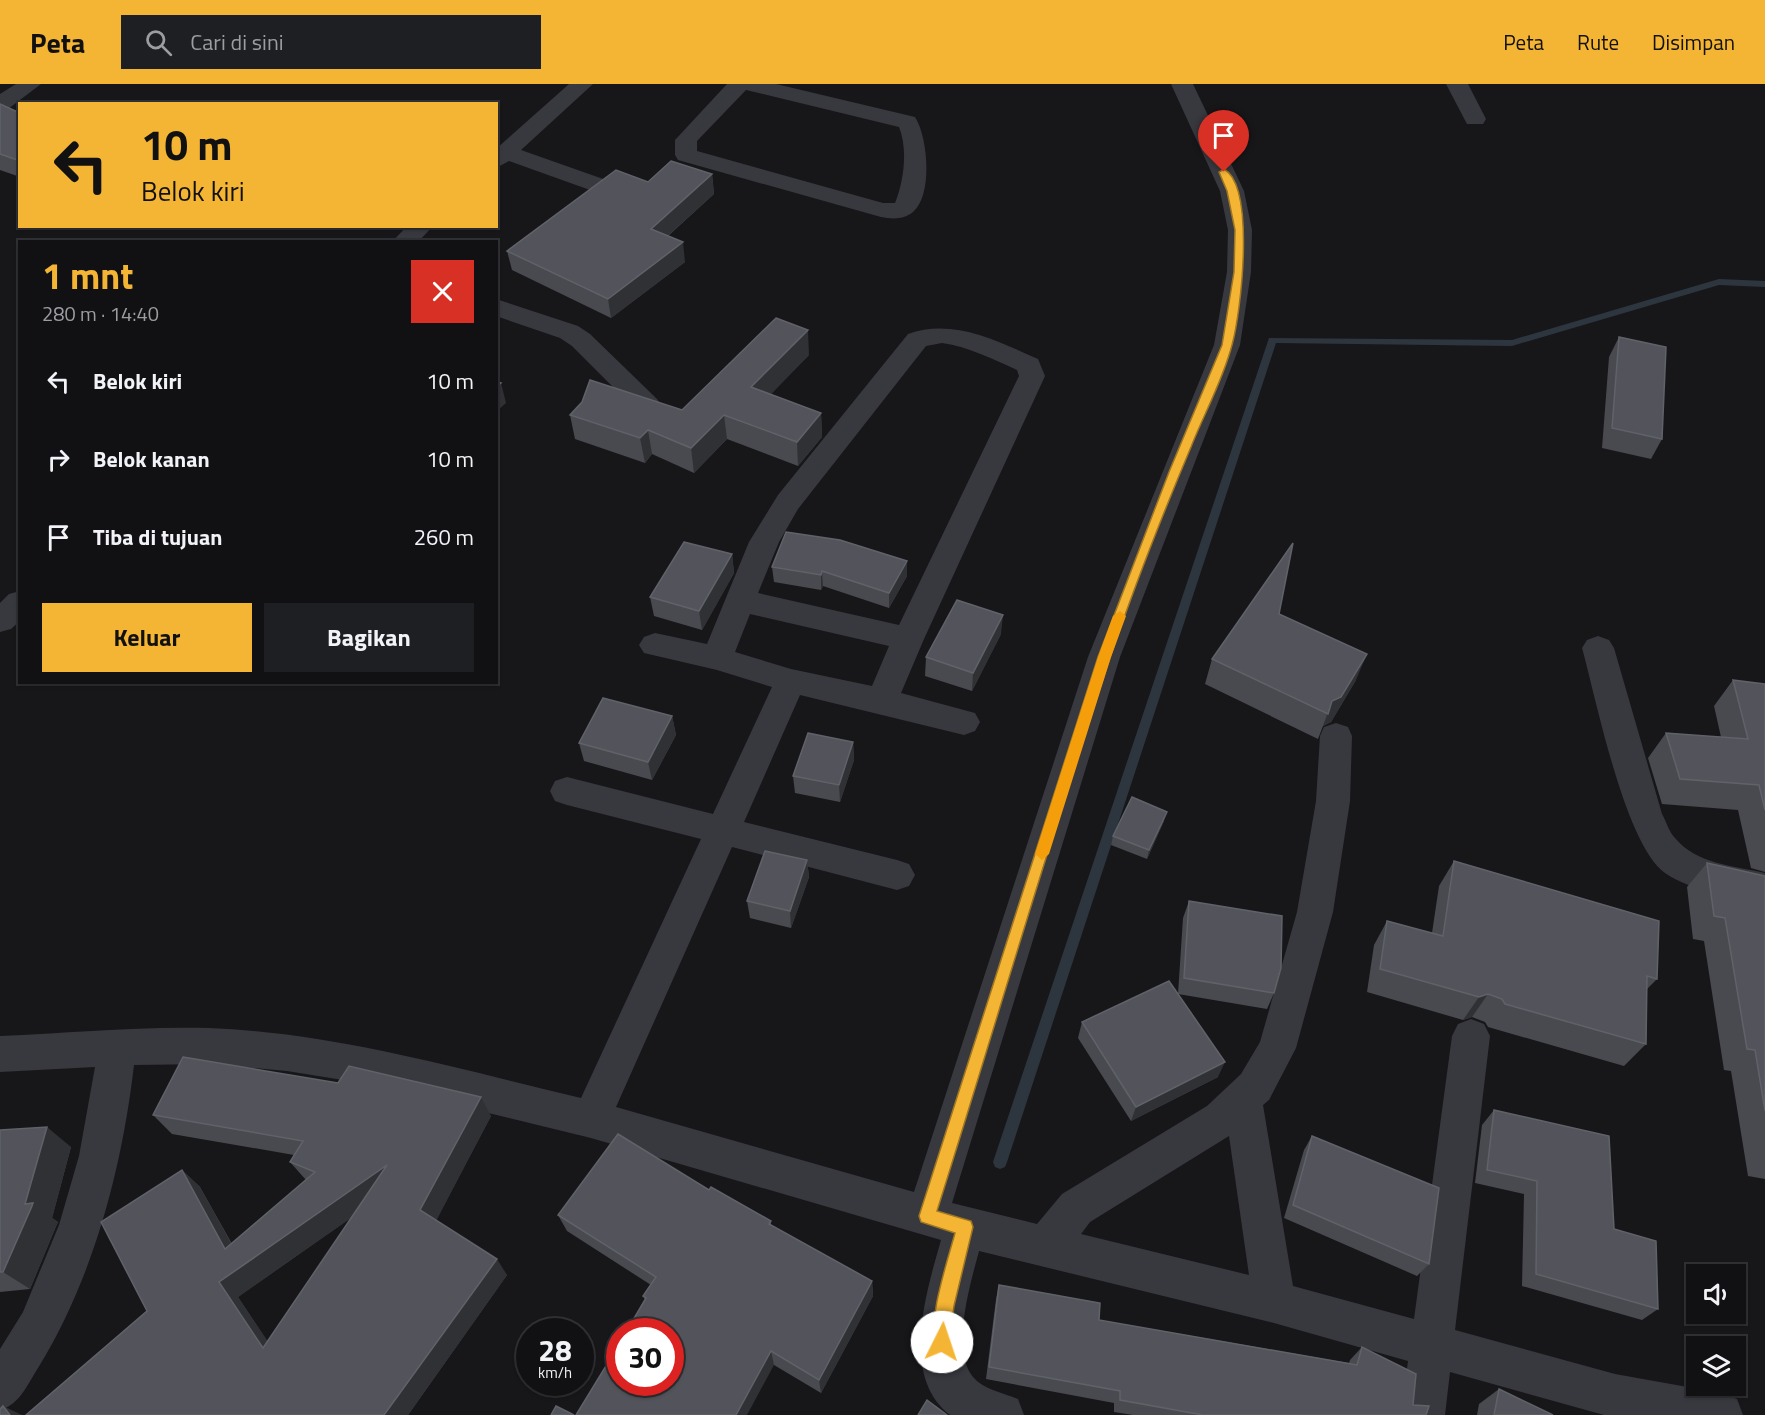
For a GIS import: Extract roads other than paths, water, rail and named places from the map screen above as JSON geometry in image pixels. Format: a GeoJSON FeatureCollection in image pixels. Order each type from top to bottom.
{"type":"FeatureCollection","features":[{"type":"Feature","properties":{"kind":"street"},"geometry":{"type":"LineString","coordinates":[[0,104],[30,84]]}},
{"type":"Feature","properties":{"kind":"street"},"geometry":{"type":"LineString","coordinates":[[502,157],[582,84]]}},
{"type":"Feature","properties":{"kind":"street"},"geometry":{"type":"LineString","coordinates":[[739,84],[686,140],[684,149],[686,155],[881,210],[896,212],[905,207],[912,180],[915,140],[914,131],[907,122],[749,84]]}},
{"type":"Feature","properties":{"kind":"street"},"geometry":{"type":"LineString","coordinates":[[1002,1415],[973,1405],[957,1393],[949,1381],[941,1360],[945,1306],[946,1222],[1104,657],[1227,345],[1239,272],[1240,230],[1232,191],[1182,84]]}},
{"type":"Feature","properties":{"kind":"street"},"geometry":{"type":"LineString","coordinates":[[1457,84],[1475,119]]}},
{"type":"Feature","properties":{"kind":"street"},"geometry":{"type":"LineString","coordinates":[[0,110],[18,114]]}},
{"type":"Feature","properties":{"kind":"street"},"geometry":{"type":"LineString","coordinates":[[502,157],[598,185]]}},
{"type":"Feature","properties":{"kind":"street"},"geometry":{"type":"LineString","coordinates":[[406,240],[419,228]]}},
{"type":"Feature","properties":{"kind":"street"},"geometry":{"type":"LineString","coordinates":[[498,308],[569,332],[581,340],[647,405]]}},
{"type":"Feature","properties":{"kind":"street"},"geometry":{"type":"LineString","coordinates":[[717,658],[764,542],[788,502],[917,340],[936,333],[951,335],[1027,363],[1033,373],[908,639],[882,701]]}},
{"type":"Feature","properties":{"kind":"street"},"geometry":{"type":"LineString","coordinates":[[740,600],[908,639]]}},
{"type":"Feature","properties":{"kind":"street"},"geometry":{"type":"LineString","coordinates":[[0,621],[18,604]]}},
{"type":"Feature","properties":{"kind":"street"},"geometry":{"type":"LineString","coordinates":[[655,645],[717,658],[791,681],[964,722]]}},
{"type":"Feature","properties":{"kind":"street"},"geometry":{"type":"LineString","coordinates":[[1598,648],[1645,814],[1662,848],[1677,862],[1696,872],[1765,888]]}},
{"type":"Feature","properties":{"kind":"street"},"geometry":{"type":"LineString","coordinates":[[591,1119],[791,681]]}},
{"type":"Feature","properties":{"kind":"street"},"geometry":{"type":"LineString","coordinates":[[1046,1246],[1076,1208],[1221,1119],[1243,1101],[1255,1087],[1277,1048],[1315,912],[1333,801],[1336,736]]}},
{"type":"Feature","properties":{"kind":"street"},"geometry":{"type":"LineString","coordinates":[[567,791],[897,875]]}},
{"type":"Feature","properties":{"kind":"street"},"geometry":{"type":"LineString","coordinates":[[1423,1415],[1434,1345],[1471,1036]]}},
{"type":"Feature","properties":{"kind":"street"},"geometry":{"type":"LineString","coordinates":[[0,1054],[209,1046],[287,1053],[374,1067],[591,1119],[946,1222],[1274,1302],[1615,1396],[1721,1415]]}},
{"type":"Feature","properties":{"kind":"street"},"geometry":{"type":"LineString","coordinates":[[0,1389],[38,1328],[91,1198],[105,1134],[117,1048]]}},
{"type":"Feature","properties":{"kind":"street"},"geometry":{"type":"LineString","coordinates":[[1243,1101],[1274,1302]]}},
{"type":"Feature","properties":{"kind":"waterway"},"geometry":{"type":"LineString","coordinates":[[1000,1162],[1272,340],[1512,343],[1719,282],[1765,284]]}}]}
